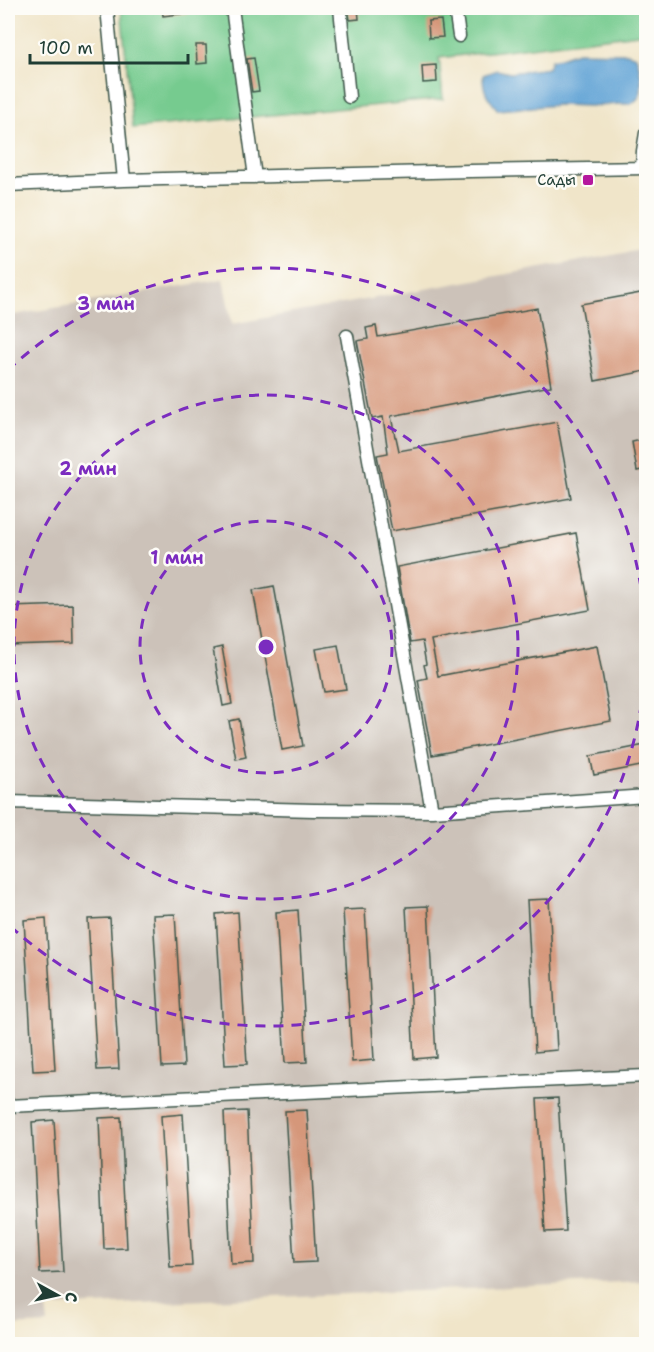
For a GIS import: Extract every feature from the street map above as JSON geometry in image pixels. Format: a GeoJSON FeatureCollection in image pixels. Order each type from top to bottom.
{"type":"FeatureCollection","features":[{"type":"Feature","properties":{"kind":"street"},"geometry":{"type":"LineString","coordinates":[[107,8],[124,180]]}},
{"type":"Feature","properties":{"kind":"street"},"geometry":{"type":"LineString","coordinates":[[232,8],[255,177]]}},
{"type":"Feature","properties":{"kind":"street"},"geometry":{"type":"LineString","coordinates":[[340,8],[349,97]]}},
{"type":"Feature","properties":{"kind":"street"},"geometry":{"type":"LineString","coordinates":[[455,8],[459,36]]}},
{"type":"Feature","properties":{"kind":"street"},"geometry":{"type":"LineString","coordinates":[[8,185],[124,180],[644,168],[643,151],[646,133]]}},
{"type":"Feature","properties":{"kind":"street"},"geometry":{"type":"LineString","coordinates":[[347,336],[432,810]]}},
{"type":"Feature","properties":{"kind":"street"},"geometry":{"type":"LineString","coordinates":[[8,802],[314,810],[432,810],[646,796]]}},
{"type":"Feature","properties":{"kind":"street"},"geometry":{"type":"LineString","coordinates":[[8,1106],[646,1076]]}},
{"type":"Feature","properties":{"kind":"shaded area"},"geometry":{"type":"Polygon","coordinates":[[[646,249],[646,1281],[46,1307],[48,1324],[8,1326],[8,316],[223,279],[232,324],[646,249]]]}},
{"type":"Feature","properties":{"kind":"green space"},"geometry":{"type":"Polygon","coordinates":[[[121,8],[646,8],[646,33],[439,58],[443,99],[133,128],[121,8]]]}},
{"type":"Feature","properties":{"kind":"water"},"geometry":{"type":"Polygon","coordinates":[[[577,52],[628,53],[636,56],[641,83],[638,98],[631,104],[558,105],[498,110],[486,94],[483,75],[497,70],[510,73],[548,68],[551,60],[577,52]]]}},
{"type":"Feature","properties":{"kind":"building"},"geometry":{"type":"Polygon","coordinates":[[[162,8],[187,8],[188,13],[163,16],[162,8]]]}},
{"type":"Feature","properties":{"kind":"building"},"geometry":{"type":"Polygon","coordinates":[[[348,8],[358,8],[359,19],[350,20],[348,8]]]}},
{"type":"Feature","properties":{"kind":"building"},"geometry":{"type":"Polygon","coordinates":[[[441,20],[443,37],[429,38],[428,21],[441,20]]]}},
{"type":"Feature","properties":{"kind":"building"},"geometry":{"type":"Polygon","coordinates":[[[196,45],[206,45],[207,63],[197,64],[196,45]]]}},
{"type":"Feature","properties":{"kind":"building"},"geometry":{"type":"Polygon","coordinates":[[[254,58],[259,91],[252,92],[247,59],[254,58]]]}},
{"type":"Feature","properties":{"kind":"building"},"geometry":{"type":"Polygon","coordinates":[[[436,65],[437,82],[423,83],[422,66],[436,65]]]}},
{"type":"Feature","properties":{"kind":"building"},"geometry":{"type":"Polygon","coordinates":[[[646,292],[646,371],[595,381],[581,304],[646,292]]]}},
{"type":"Feature","properties":{"kind":"building"},"geometry":{"type":"Polygon","coordinates":[[[537,308],[551,386],[391,416],[399,451],[557,422],[571,498],[392,531],[377,455],[388,453],[383,417],[372,419],[357,341],[368,339],[366,328],[376,326],[378,337],[537,308]]]}},
{"type":"Feature","properties":{"kind":"building"},"geometry":{"type":"Polygon","coordinates":[[[646,439],[646,469],[637,471],[632,442],[646,439]]]}},
{"type":"Feature","properties":{"kind":"building"},"geometry":{"type":"Polygon","coordinates":[[[576,533],[590,610],[431,640],[438,676],[597,646],[611,721],[432,755],[418,680],[427,678],[422,641],[410,643],[397,567],[576,533]]]}},
{"type":"Feature","properties":{"kind":"building"},"geometry":{"type":"Polygon","coordinates":[[[274,586],[303,746],[282,750],[253,590],[274,586]]]}},
{"type":"Feature","properties":{"kind":"building"},"geometry":{"type":"Polygon","coordinates":[[[73,605],[74,644],[8,646],[8,607],[73,605]]]}},
{"type":"Feature","properties":{"kind":"building"},"geometry":{"type":"Polygon","coordinates":[[[338,645],[346,689],[324,692],[316,649],[338,645]]]}},
{"type":"Feature","properties":{"kind":"building"},"geometry":{"type":"Polygon","coordinates":[[[222,647],[232,704],[223,706],[213,649],[222,647]]]}},
{"type":"Feature","properties":{"kind":"building"},"geometry":{"type":"Polygon","coordinates":[[[239,719],[246,757],[236,759],[229,721],[239,719]]]}},
{"type":"Feature","properties":{"kind":"building"},"geometry":{"type":"Polygon","coordinates":[[[645,745],[646,765],[594,775],[590,756],[645,745]]]}},
{"type":"Feature","properties":{"kind":"building"},"geometry":{"type":"Polygon","coordinates":[[[549,899],[557,1050],[535,1052],[527,900],[549,899]]]}},
{"type":"Feature","properties":{"kind":"building"},"geometry":{"type":"Polygon","coordinates":[[[428,906],[436,1057],[414,1059],[406,907],[428,906]]]}},
{"type":"Feature","properties":{"kind":"building"},"geometry":{"type":"Polygon","coordinates":[[[365,909],[374,1060],[352,1062],[343,910],[365,909]]]}},
{"type":"Feature","properties":{"kind":"building"},"geometry":{"type":"Polygon","coordinates":[[[298,910],[307,1062],[285,1063],[276,912],[298,910]]]}},
{"type":"Feature","properties":{"kind":"building"},"geometry":{"type":"Polygon","coordinates":[[[238,912],[247,1064],[225,1065],[216,914],[238,912]]]}},
{"type":"Feature","properties":{"kind":"building"},"geometry":{"type":"Polygon","coordinates":[[[175,914],[184,1066],[162,1067],[153,915],[175,914]]]}},
{"type":"Feature","properties":{"kind":"building"},"geometry":{"type":"Polygon","coordinates":[[[46,918],[55,1070],[33,1071],[24,920],[46,918]]]}},
{"type":"Feature","properties":{"kind":"building"},"geometry":{"type":"Polygon","coordinates":[[[110,918],[119,1069],[97,1070],[88,919],[110,918]]]}},
{"type":"Feature","properties":{"kind":"building"},"geometry":{"type":"Polygon","coordinates":[[[558,1098],[566,1231],[545,1232],[537,1099],[558,1098]]]}},
{"type":"Feature","properties":{"kind":"building"},"geometry":{"type":"Polygon","coordinates":[[[307,1110],[316,1262],[294,1263],[285,1111],[307,1110]]]}},
{"type":"Feature","properties":{"kind":"building"},"geometry":{"type":"Polygon","coordinates":[[[247,1111],[254,1263],[231,1264],[224,1112],[247,1111]]]}},
{"type":"Feature","properties":{"kind":"building"},"geometry":{"type":"Polygon","coordinates":[[[183,1114],[192,1266],[170,1267],[161,1116],[183,1114]]]}},
{"type":"Feature","properties":{"kind":"building"},"geometry":{"type":"Polygon","coordinates":[[[121,1117],[127,1248],[104,1249],[99,1118],[121,1117]]]}},
{"type":"Feature","properties":{"kind":"building"},"geometry":{"type":"Polygon","coordinates":[[[54,1120],[63,1272],[40,1273],[32,1122],[54,1120]]]}},
{"type":"Feature","properties":{"kind":"place","name":"Сады"},"geometry":{"type":"Point","coordinates":[588,180]}}]}
